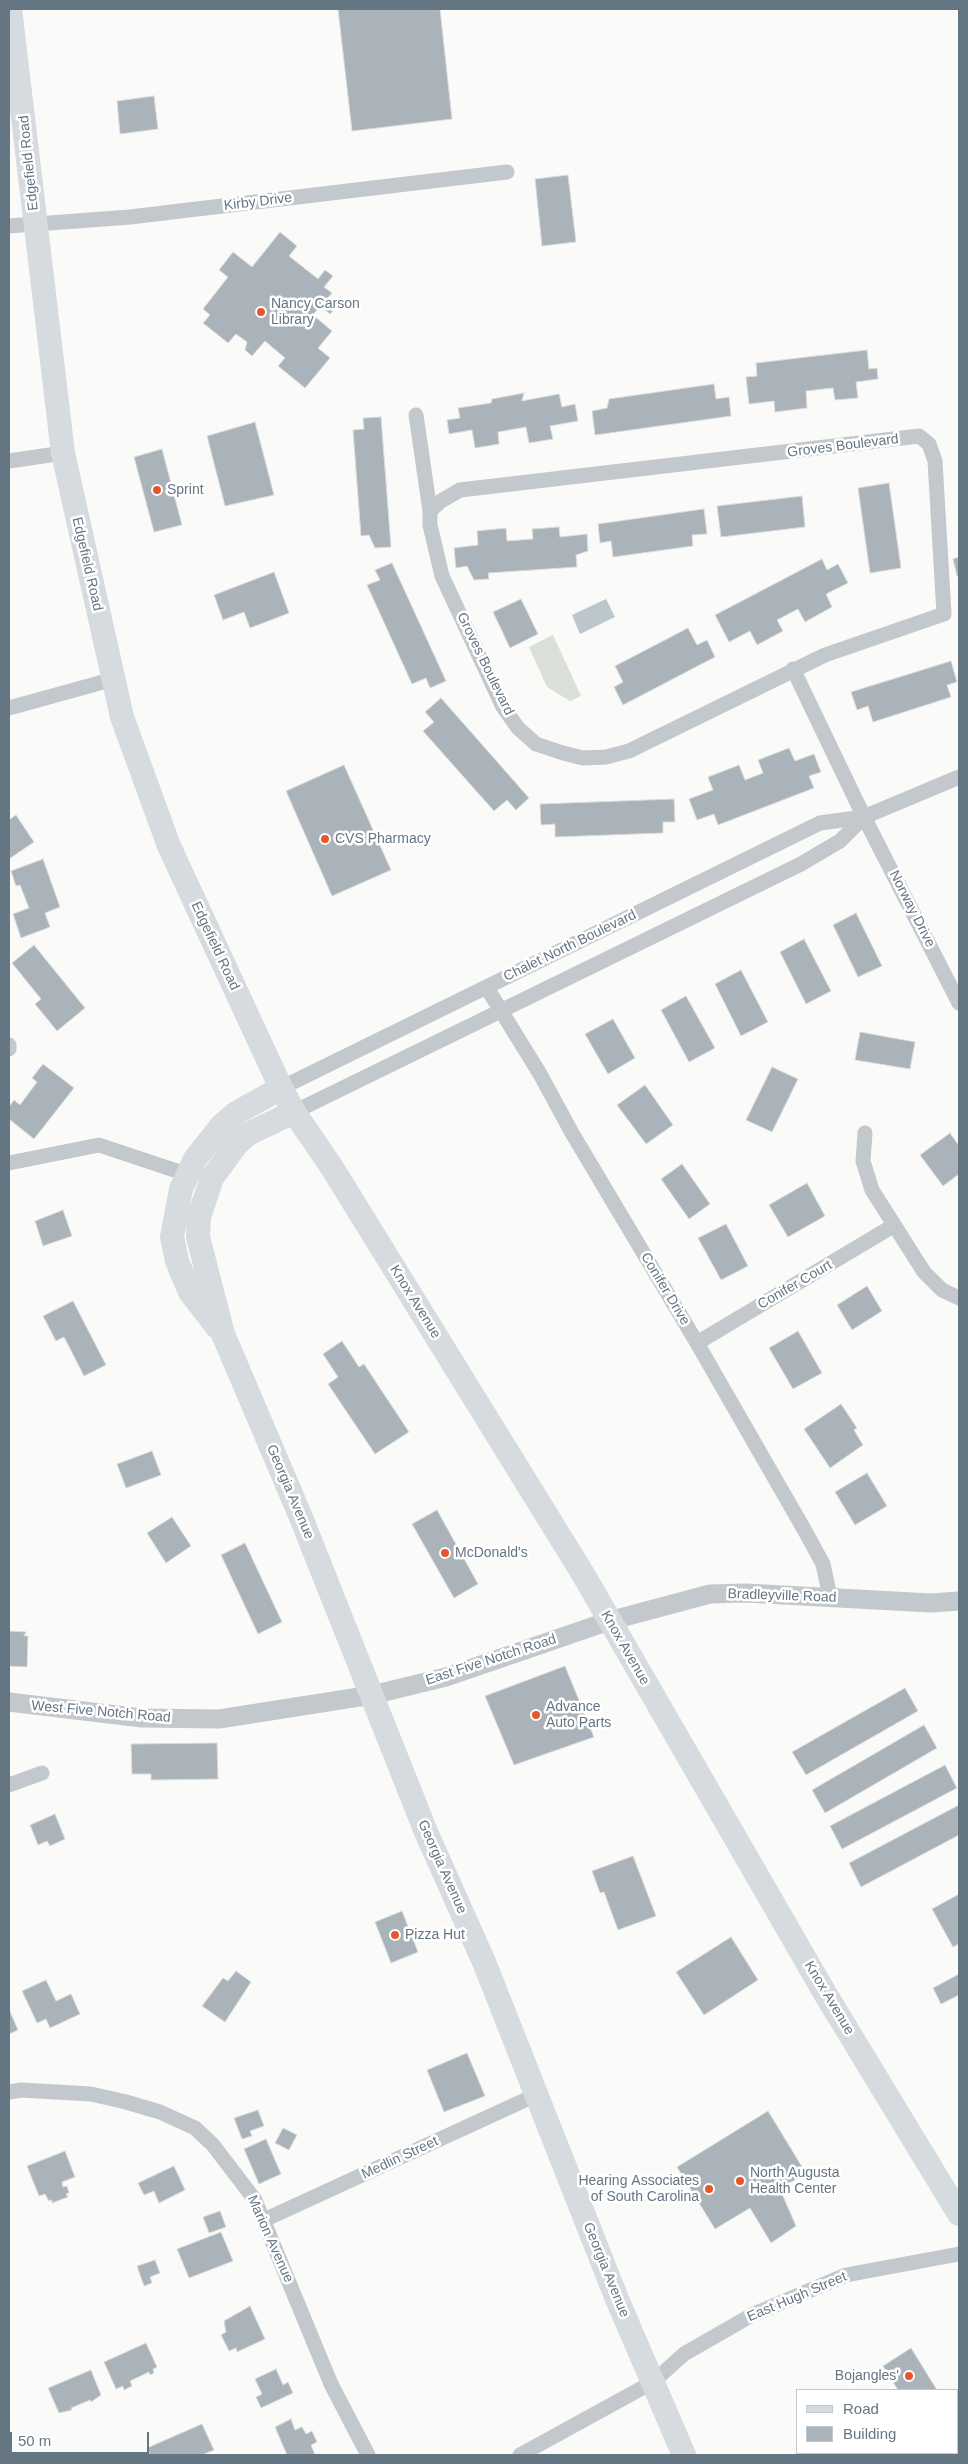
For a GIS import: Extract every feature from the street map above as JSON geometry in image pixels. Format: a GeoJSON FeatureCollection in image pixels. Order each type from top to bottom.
{"type":"FeatureCollection","features":[{"type":"Feature","properties":{"kind":"main road","name":"Edgefield Road"},"geometry":{"type":"LineString","coordinates":[[10,9],[13,64],[63,453],[122,717],[169,846],[281,1088]]}},
{"type":"Feature","properties":{"kind":"main road","name":"Knox Avenue"},"geometry":{"type":"LineString","coordinates":[[281,1088],[294,1112],[331,1166],[499,1437],[609,1620],[822,1988],[959,2214]]}},
{"type":"Feature","properties":{"kind":"main road","name":"Georgia Avenue"},"geometry":{"type":"LineString","coordinates":[[223,1334],[190,1292],[177,1261],[172,1237],[173,1222],[186,1174],[194,1159],[222,1125],[236,1113],[281,1088]]}},
{"type":"Feature","properties":{"kind":"main road","name":"Georgia Avenue"},"geometry":{"type":"LineString","coordinates":[[294,1112],[248,1134],[236,1145],[212,1178],[199,1217],[198,1237],[223,1334],[300,1515],[426,1832],[484,1962],[617,2299],[684,2455]]}},
{"type":"Feature","properties":{"kind":"street","name":"Kirby Drive"},"geometry":{"type":"LineString","coordinates":[[9,226],[130,217],[507,172]]}},
{"type":"Feature","properties":{"kind":"street","name":"Groves Boulevard"},"geometry":{"type":"LineString","coordinates":[[416,415],[430,511],[430,525],[442,576],[503,707],[518,728],[536,744],[583,758],[606,757],[629,751],[793,669],[825,655],[944,614],[935,461],[929,444],[919,436],[460,490],[441,501],[430,511]]}},
{"type":"Feature","properties":{"kind":"street"},"geometry":{"type":"LineString","coordinates":[[9,461],[63,453]]}},
{"type":"Feature","properties":{"kind":"street"},"geometry":{"type":"LineString","coordinates":[[793,669],[864,817]]}},
{"type":"Feature","properties":{"kind":"street"},"geometry":{"type":"LineString","coordinates":[[9,708],[114,679]]}},
{"type":"Feature","properties":{"kind":"street","name":"Chalet North Boulevard"},"geometry":{"type":"LineString","coordinates":[[281,1088],[820,823],[864,817],[959,777]]}},
{"type":"Feature","properties":{"kind":"street","name":"Chalet North Boulevard"},"geometry":{"type":"LineString","coordinates":[[294,1112],[801,864],[840,841],[864,817]]}},
{"type":"Feature","properties":{"kind":"street","name":"Norway Drive"},"geometry":{"type":"LineString","coordinates":[[864,817],[959,1003]]}},
{"type":"Feature","properties":{"kind":"street","name":"Conifer Drive"},"geometry":{"type":"LineString","coordinates":[[487,988],[503,1010],[572,1133],[697,1343],[818,1556],[822,1564],[830,1597]]}},
{"type":"Feature","properties":{"kind":"street"},"geometry":{"type":"LineString","coordinates":[[865,1133],[863,1161],[866,1176],[872,1190],[893,1226],[932,1282],[942,1290],[959,1298]]}},
{"type":"Feature","properties":{"kind":"street"},"geometry":{"type":"LineString","coordinates":[[9,1163],[98,1145],[186,1174]]}},
{"type":"Feature","properties":{"kind":"street","name":"Conifer Court"},"geometry":{"type":"LineString","coordinates":[[697,1343],[893,1226]]}},
{"type":"Feature","properties":{"kind":"street","name":"Bradleyville Road"},"geometry":{"type":"LineString","coordinates":[[609,1620],[710,1594],[746,1593],[931,1603],[959,1601]]}},
{"type":"Feature","properties":{"kind":"street","name":"East Five Notch Road"},"geometry":{"type":"LineString","coordinates":[[372,1695],[446,1676],[609,1620]]}},
{"type":"Feature","properties":{"kind":"street","name":"West Five Notch Road"},"geometry":{"type":"LineString","coordinates":[[9,1702],[142,1718],[219,1719],[372,1695]]}},
{"type":"Feature","properties":{"kind":"street"},"geometry":{"type":"LineString","coordinates":[[9,1785],[42,1773]]}},
{"type":"Feature","properties":{"kind":"street","name":"Marion Avenue"},"geometry":{"type":"LineString","coordinates":[[9,2092],[21,2090],[91,2094],[160,2112],[195,2128],[213,2145],[255,2200],[331,2384],[368,2455]]}},
{"type":"Feature","properties":{"kind":"street","name":"Medlin Street"},"geometry":{"type":"LineString","coordinates":[[264,2220],[536,2095]]}},
{"type":"Feature","properties":{"kind":"street","name":"East Hugh Street"},"geometry":{"type":"LineString","coordinates":[[520,2455],[652,2382],[684,2354],[752,2315],[846,2274],[959,2254]]}},
{"type":"Feature","properties":{"kind":"shaded area"},"geometry":{"type":"Polygon","coordinates":[[[606,599],[615,617],[580,634],[572,615],[606,599]]]}},
{"type":"Feature","properties":{"kind":"shaded area"},"geometry":{"type":"Polygon","coordinates":[[[553,635],[581,696],[570,701],[547,687],[529,647],[553,635]]]}},
{"type":"Feature","properties":{"kind":"building"},"geometry":{"type":"Polygon","coordinates":[[[338,9],[440,9],[452,119],[352,131],[338,9]]]}},
{"type":"Feature","properties":{"kind":"building"},"geometry":{"type":"Polygon","coordinates":[[[154,96],[158,129],[120,134],[117,101],[154,96]]]}},
{"type":"Feature","properties":{"kind":"building"},"geometry":{"type":"Polygon","coordinates":[[[568,175],[576,242],[542,246],[535,179],[568,175]]]}},
{"type":"Feature","properties":{"kind":"building","name":"Nancy Carson Library"},"geometry":{"type":"Polygon","coordinates":[[[280,232],[297,246],[289,256],[318,279],[325,270],[333,276],[324,287],[332,293],[326,300],[335,308],[330,314],[320,306],[313,315],[332,331],[318,348],[330,358],[305,388],[278,366],[285,358],[265,341],[252,356],[245,350],[247,342],[236,334],[228,343],[203,323],[210,315],[203,309],[228,277],[219,270],[233,252],[252,267],[280,232]]]}},
{"type":"Feature","properties":{"kind":"building"},"geometry":{"type":"Polygon","coordinates":[[[867,350],[869,369],[877,368],[878,379],[856,382],[858,398],[835,400],[833,388],[806,391],[807,408],[775,412],[774,401],[749,404],[746,377],[757,376],[756,363],[867,350]]]}},
{"type":"Feature","properties":{"kind":"building"},"geometry":{"type":"Polygon","coordinates":[[[714,384],[716,399],[729,397],[731,416],[595,435],[592,411],[607,408],[609,399],[714,384]]]}},
{"type":"Feature","properties":{"kind":"building"},"geometry":{"type":"Polygon","coordinates":[[[524,393],[522,401],[559,394],[562,407],[575,404],[578,421],[550,426],[553,439],[529,443],[526,427],[498,432],[499,444],[475,448],[472,430],[449,434],[447,420],[460,418],[458,408],[491,403],[492,399],[524,393]]]}},
{"type":"Feature","properties":{"kind":"building"},"geometry":{"type":"Polygon","coordinates":[[[381,417],[391,547],[375,548],[369,535],[361,536],[353,430],[364,429],[363,418],[381,417]]]}},
{"type":"Feature","properties":{"kind":"building"},"geometry":{"type":"Polygon","coordinates":[[[255,422],[274,495],[225,506],[207,436],[255,422]]]}},
{"type":"Feature","properties":{"kind":"building"},"geometry":{"type":"Polygon","coordinates":[[[162,449],[182,525],[154,532],[134,457],[162,449]]]}},
{"type":"Feature","properties":{"kind":"building"},"geometry":{"type":"Polygon","coordinates":[[[889,483],[901,568],[870,573],[858,488],[889,483]]]}},
{"type":"Feature","properties":{"kind":"building"},"geometry":{"type":"Polygon","coordinates":[[[802,496],[805,527],[721,537],[717,506],[802,496]]]}},
{"type":"Feature","properties":{"kind":"building"},"geometry":{"type":"Polygon","coordinates":[[[704,509],[707,534],[692,535],[693,546],[613,557],[611,541],[600,543],[598,524],[704,509]]]}},
{"type":"Feature","properties":{"kind":"building"},"geometry":{"type":"Polygon","coordinates":[[[559,527],[560,537],[587,534],[588,551],[576,555],[577,567],[488,573],[489,579],[474,580],[467,566],[456,568],[454,548],[478,545],[477,531],[506,528],[507,541],[533,539],[532,529],[559,527]]]}},
{"type":"Feature","properties":{"kind":"building"},"geometry":{"type":"Polygon","coordinates":[[[959,557],[959,576],[957,576],[953,559],[959,557]]]}},
{"type":"Feature","properties":{"kind":"building"},"geometry":{"type":"Polygon","coordinates":[[[822,559],[827,570],[838,564],[848,583],[826,594],[832,607],[805,622],[798,609],[777,620],[783,631],[757,645],[750,631],[729,642],[715,615],[822,559]]]}},
{"type":"Feature","properties":{"kind":"building"},"geometry":{"type":"Polygon","coordinates":[[[392,563],[446,681],[430,688],[426,678],[412,684],[367,585],[380,580],[375,570],[392,563]]]}},
{"type":"Feature","properties":{"kind":"building"},"geometry":{"type":"Polygon","coordinates":[[[274,572],[289,613],[250,628],[244,612],[223,620],[214,595],[274,572]]]}},
{"type":"Feature","properties":{"kind":"building"},"geometry":{"type":"Polygon","coordinates":[[[521,599],[538,634],[510,648],[493,612],[521,599]]]}},
{"type":"Feature","properties":{"kind":"building"},"geometry":{"type":"Polygon","coordinates":[[[688,628],[697,645],[707,640],[715,657],[623,705],[614,687],[623,682],[615,666],[688,628]]]}},
{"type":"Feature","properties":{"kind":"building"},"geometry":{"type":"Polygon","coordinates":[[[951,661],[957,682],[947,685],[951,697],[873,722],[868,706],[857,710],[851,692],[951,661]]]}},
{"type":"Feature","properties":{"kind":"building"},"geometry":{"type":"Polygon","coordinates":[[[441,698],[529,798],[516,810],[507,800],[494,811],[423,731],[434,722],[425,712],[441,698]]]}},
{"type":"Feature","properties":{"kind":"building"},"geometry":{"type":"Polygon","coordinates":[[[789,748],[795,761],[814,754],[821,772],[809,776],[814,788],[718,825],[714,814],[697,820],[689,799],[713,790],[708,777],[739,765],[745,780],[763,773],[758,760],[789,748]]]}},
{"type":"Feature","properties":{"kind":"building"},"geometry":{"type":"Polygon","coordinates":[[[344,765],[391,870],[332,896],[286,791],[344,765]]]}},
{"type":"Feature","properties":{"kind":"building"},"geometry":{"type":"Polygon","coordinates":[[[674,799],[675,822],[663,822],[663,833],[555,837],[555,824],[541,825],[540,804],[674,799]]]}},
{"type":"Feature","properties":{"kind":"building"},"geometry":{"type":"Polygon","coordinates":[[[16,815],[34,842],[9,859],[9,820],[16,815]]]}},
{"type":"Feature","properties":{"kind":"building"},"geometry":{"type":"Polygon","coordinates":[[[43,859],[60,907],[45,913],[50,927],[21,938],[13,914],[29,908],[20,885],[16,886],[11,871],[43,859]]]}},
{"type":"Feature","properties":{"kind":"building"},"geometry":{"type":"Polygon","coordinates":[[[856,913],[882,966],[858,977],[833,925],[856,913]]]}},
{"type":"Feature","properties":{"kind":"building"},"geometry":{"type":"Polygon","coordinates":[[[804,939],[831,991],[806,1004],[780,952],[804,939]]]}},
{"type":"Feature","properties":{"kind":"building"},"geometry":{"type":"Polygon","coordinates":[[[34,945],[85,1008],[57,1031],[35,1004],[41,999],[12,963],[34,945]]]}},
{"type":"Feature","properties":{"kind":"building"},"geometry":{"type":"Polygon","coordinates":[[[741,970],[768,1022],[741,1036],[715,984],[741,970]]]}},
{"type":"Feature","properties":{"kind":"building"},"geometry":{"type":"Polygon","coordinates":[[[686,996],[715,1048],[689,1062],[661,1010],[686,996]]]}},
{"type":"Feature","properties":{"kind":"building"},"geometry":{"type":"Polygon","coordinates":[[[613,1019],[635,1058],[608,1074],[585,1034],[613,1019]]]}},
{"type":"Feature","properties":{"kind":"building"},"geometry":{"type":"Polygon","coordinates":[[[860,1032],[915,1042],[910,1069],[855,1060],[860,1032]]]}},
{"type":"Feature","properties":{"kind":"building"},"geometry":{"type":"Polygon","coordinates":[[[43,1064],[74,1088],[34,1139],[9,1119],[9,1107],[14,1100],[20,1105],[37,1082],[32,1078],[43,1064]]]}},
{"type":"Feature","properties":{"kind":"building"},"geometry":{"type":"Polygon","coordinates":[[[772,1067],[798,1079],[772,1132],[746,1120],[772,1067]]]}},
{"type":"Feature","properties":{"kind":"building"},"geometry":{"type":"Polygon","coordinates":[[[645,1085],[673,1125],[646,1144],[617,1105],[645,1085]]]}},
{"type":"Feature","properties":{"kind":"building"},"geometry":{"type":"Polygon","coordinates":[[[950,1133],[959,1146],[959,1174],[943,1186],[920,1155],[950,1133]]]}},
{"type":"Feature","properties":{"kind":"building"},"geometry":{"type":"Polygon","coordinates":[[[682,1164],[710,1204],[689,1219],[661,1179],[682,1164]]]}},
{"type":"Feature","properties":{"kind":"building"},"geometry":{"type":"Polygon","coordinates":[[[807,1183],[825,1216],[788,1237],[769,1205],[807,1183]]]}},
{"type":"Feature","properties":{"kind":"building"},"geometry":{"type":"Polygon","coordinates":[[[63,1210],[72,1236],[43,1246],[35,1221],[63,1210]]]}},
{"type":"Feature","properties":{"kind":"building"},"geometry":{"type":"Polygon","coordinates":[[[726,1224],[748,1266],[721,1280],[698,1238],[726,1224]]]}},
{"type":"Feature","properties":{"kind":"building"},"geometry":{"type":"Polygon","coordinates":[[[867,1286],[882,1311],[852,1330],[837,1305],[867,1286]]]}},
{"type":"Feature","properties":{"kind":"building"},"geometry":{"type":"Polygon","coordinates":[[[73,1301],[106,1365],[84,1376],[64,1337],[56,1341],[43,1316],[73,1301]]]}},
{"type":"Feature","properties":{"kind":"building"},"geometry":{"type":"Polygon","coordinates":[[[798,1331],[822,1373],[793,1389],[769,1348],[798,1331]]]}},
{"type":"Feature","properties":{"kind":"building"},"geometry":{"type":"Polygon","coordinates":[[[342,1341],[359,1367],[364,1364],[409,1432],[375,1454],[328,1384],[338,1377],[323,1354],[342,1341]]]}},
{"type":"Feature","properties":{"kind":"building"},"geometry":{"type":"Polygon","coordinates":[[[841,1404],[857,1428],[854,1430],[863,1445],[830,1468],[804,1429],[841,1404]]]}},
{"type":"Feature","properties":{"kind":"building"},"geometry":{"type":"Polygon","coordinates":[[[152,1451],[161,1475],[126,1488],[117,1464],[152,1451]]]}},
{"type":"Feature","properties":{"kind":"building"},"geometry":{"type":"Polygon","coordinates":[[[867,1473],[887,1506],[855,1525],[835,1492],[867,1473]]]}},
{"type":"Feature","properties":{"kind":"building"},"geometry":{"type":"Polygon","coordinates":[[[437,1510],[478,1584],[454,1598],[412,1524],[437,1510]]]}},
{"type":"Feature","properties":{"kind":"building"},"geometry":{"type":"Polygon","coordinates":[[[172,1517],[191,1546],[166,1563],[147,1533],[172,1517]]]}},
{"type":"Feature","properties":{"kind":"building"},"geometry":{"type":"Polygon","coordinates":[[[245,1543],[282,1622],[258,1634],[221,1555],[245,1543]]]}},
{"type":"Feature","properties":{"kind":"building"},"geometry":{"type":"Polygon","coordinates":[[[9,1631],[26,1632],[24,1636],[28,1636],[27,1667],[9,1666],[9,1631]]]}},
{"type":"Feature","properties":{"kind":"building"},"geometry":{"type":"Polygon","coordinates":[[[565,1666],[594,1737],[514,1765],[485,1696],[565,1666]]]}},
{"type":"Feature","properties":{"kind":"building"},"geometry":{"type":"Polygon","coordinates":[[[905,1688],[918,1711],[806,1775],[792,1752],[905,1688]]]}},
{"type":"Feature","properties":{"kind":"building"},"geometry":{"type":"Polygon","coordinates":[[[924,1725],[937,1748],[825,1813],[812,1790],[924,1725]]]}},
{"type":"Feature","properties":{"kind":"building"},"geometry":{"type":"Polygon","coordinates":[[[217,1743],[218,1779],[151,1780],[151,1774],[132,1774],[131,1744],[217,1743]]]}},
{"type":"Feature","properties":{"kind":"building"},"geometry":{"type":"Polygon","coordinates":[[[945,1765],[957,1788],[842,1849],[830,1826],[945,1765]]]}},
{"type":"Feature","properties":{"kind":"building"},"geometry":{"type":"Polygon","coordinates":[[[959,1805],[959,1835],[861,1887],[849,1863],[959,1805]]]}},
{"type":"Feature","properties":{"kind":"building"},"geometry":{"type":"Polygon","coordinates":[[[55,1814],[65,1839],[50,1846],[47,1841],[38,1845],[30,1825],[55,1814]]]}},
{"type":"Feature","properties":{"kind":"building"},"geometry":{"type":"Polygon","coordinates":[[[633,1856],[656,1916],[618,1930],[604,1892],[600,1893],[592,1871],[633,1856]]]}},
{"type":"Feature","properties":{"kind":"building"},"geometry":{"type":"Polygon","coordinates":[[[959,1894],[959,1944],[953,1947],[932,1909],[959,1894]]]}},
{"type":"Feature","properties":{"kind":"building"},"geometry":{"type":"Polygon","coordinates":[[[402,1911],[418,1952],[391,1963],[375,1922],[402,1911]]]}},
{"type":"Feature","properties":{"kind":"building"},"geometry":{"type":"Polygon","coordinates":[[[731,1937],[758,1980],[704,2015],[676,1972],[731,1937]]]}},
{"type":"Feature","properties":{"kind":"building"},"geometry":{"type":"Polygon","coordinates":[[[236,1971],[251,1982],[225,2022],[202,2006],[223,1978],[228,1981],[236,1971]]]}},
{"type":"Feature","properties":{"kind":"building"},"geometry":{"type":"Polygon","coordinates":[[[959,1974],[959,1995],[941,2004],[933,1988],[959,1974]]]}},
{"type":"Feature","properties":{"kind":"building"},"geometry":{"type":"Polygon","coordinates":[[[46,1980],[56,2001],[71,1994],[80,2014],[50,2028],[46,2019],[37,2023],[22,1991],[46,1980]]]}},
{"type":"Feature","properties":{"kind":"building"},"geometry":{"type":"Polygon","coordinates":[[[9,2009],[18,2030],[9,2034],[9,2009]]]}},
{"type":"Feature","properties":{"kind":"building"},"geometry":{"type":"Polygon","coordinates":[[[467,2053],[485,2096],[444,2112],[427,2070],[467,2053]]]}},
{"type":"Feature","properties":{"kind":"building"},"geometry":{"type":"Polygon","coordinates":[[[258,2110],[264,2126],[250,2131],[252,2136],[242,2139],[234,2118],[258,2110]]]}},
{"type":"Feature","properties":{"kind":"building","name":"North Augusta Health Center"},"geometry":{"type":"Polygon","coordinates":[[[768,2111],[807,2175],[779,2187],[796,2226],[771,2243],[750,2208],[715,2229],[677,2167],[768,2111]]]}},
{"type":"Feature","properties":{"kind":"building"},"geometry":{"type":"Polygon","coordinates":[[[283,2128],[297,2135],[289,2150],[275,2143],[283,2128]]]}},
{"type":"Feature","properties":{"kind":"building"},"geometry":{"type":"Polygon","coordinates":[[[266,2139],[281,2174],[259,2184],[244,2149],[266,2139]]]}},
{"type":"Feature","properties":{"kind":"building"},"geometry":{"type":"Polygon","coordinates":[[[65,2151],[75,2177],[62,2182],[63,2187],[67,2186],[69,2193],[66,2194],[68,2197],[52,2203],[52,2200],[49,2201],[45,2194],[39,2196],[27,2166],[65,2151]]]}},
{"type":"Feature","properties":{"kind":"building"},"geometry":{"type":"Polygon","coordinates":[[[174,2166],[185,2190],[159,2203],[154,2191],[144,2195],[138,2183],[174,2166]]]}},
{"type":"Feature","properties":{"kind":"building"},"geometry":{"type":"Polygon","coordinates":[[[220,2211],[226,2227],[209,2233],[203,2217],[220,2211]]]}},
{"type":"Feature","properties":{"kind":"building"},"geometry":{"type":"Polygon","coordinates":[[[221,2232],[233,2261],[189,2278],[177,2249],[221,2232]]]}},
{"type":"Feature","properties":{"kind":"building"},"geometry":{"type":"Polygon","coordinates":[[[155,2260],[160,2273],[150,2277],[152,2283],[144,2286],[137,2266],[155,2260]]]}},
{"type":"Feature","properties":{"kind":"building"},"geometry":{"type":"Polygon","coordinates":[[[250,2306],[265,2339],[237,2352],[236,2348],[229,2351],[221,2335],[226,2332],[224,2321],[250,2306]]]}},
{"type":"Feature","properties":{"kind":"building"},"geometry":{"type":"Polygon","coordinates":[[[146,2343],[157,2367],[153,2369],[154,2373],[150,2375],[149,2372],[130,2381],[132,2386],[124,2390],[123,2386],[116,2389],[104,2362],[146,2343]]]}},
{"type":"Feature","properties":{"kind":"building"},"geometry":{"type":"Polygon","coordinates":[[[911,2348],[936,2389],[897,2389],[883,2366],[911,2348]]]}},
{"type":"Feature","properties":{"kind":"building"},"geometry":{"type":"Polygon","coordinates":[[[276,2369],[283,2385],[288,2382],[293,2393],[261,2408],[256,2397],[262,2394],[255,2379],[276,2369]]]}},
{"type":"Feature","properties":{"kind":"building"},"geometry":{"type":"Polygon","coordinates":[[[91,2370],[101,2395],[91,2402],[90,2400],[71,2408],[72,2410],[59,2413],[48,2388],[91,2370]]]}},
{"type":"Feature","properties":{"kind":"building"},"geometry":{"type":"Polygon","coordinates":[[[291,2419],[295,2430],[302,2427],[306,2434],[312,2431],[317,2442],[311,2445],[315,2455],[287,2455],[275,2427],[291,2419]]]}},
{"type":"Feature","properties":{"kind":"building"},"geometry":{"type":"Polygon","coordinates":[[[202,2424],[214,2450],[202,2455],[150,2455],[147,2448],[202,2424]]]}},
{"type":"Feature","properties":{"kind":"place","name":"Nancy Carson Library"},"geometry":{"type":"Point","coordinates":[261,312]}},
{"type":"Feature","properties":{"kind":"place","name":"Sprint"},"geometry":{"type":"Point","coordinates":[157,490]}},
{"type":"Feature","properties":{"kind":"place","name":"CVS Pharmacy"},"geometry":{"type":"Point","coordinates":[325,839]}},
{"type":"Feature","properties":{"kind":"place","name":"McDonald's"},"geometry":{"type":"Point","coordinates":[445,1553]}},
{"type":"Feature","properties":{"kind":"place","name":"Advance Auto Parts"},"geometry":{"type":"Point","coordinates":[536,1715]}},
{"type":"Feature","properties":{"kind":"place","name":"Pizza Hut"},"geometry":{"type":"Point","coordinates":[395,1935]}},
{"type":"Feature","properties":{"kind":"place","name":"North Augusta Health Center"},"geometry":{"type":"Point","coordinates":[740,2181]}},
{"type":"Feature","properties":{"kind":"place","name":"Hearing Associates of South Carolina"},"geometry":{"type":"Point","coordinates":[709,2189]}},
{"type":"Feature","properties":{"kind":"place","name":"Bojangles'"},"geometry":{"type":"Point","coordinates":[909,2376]}}]}
